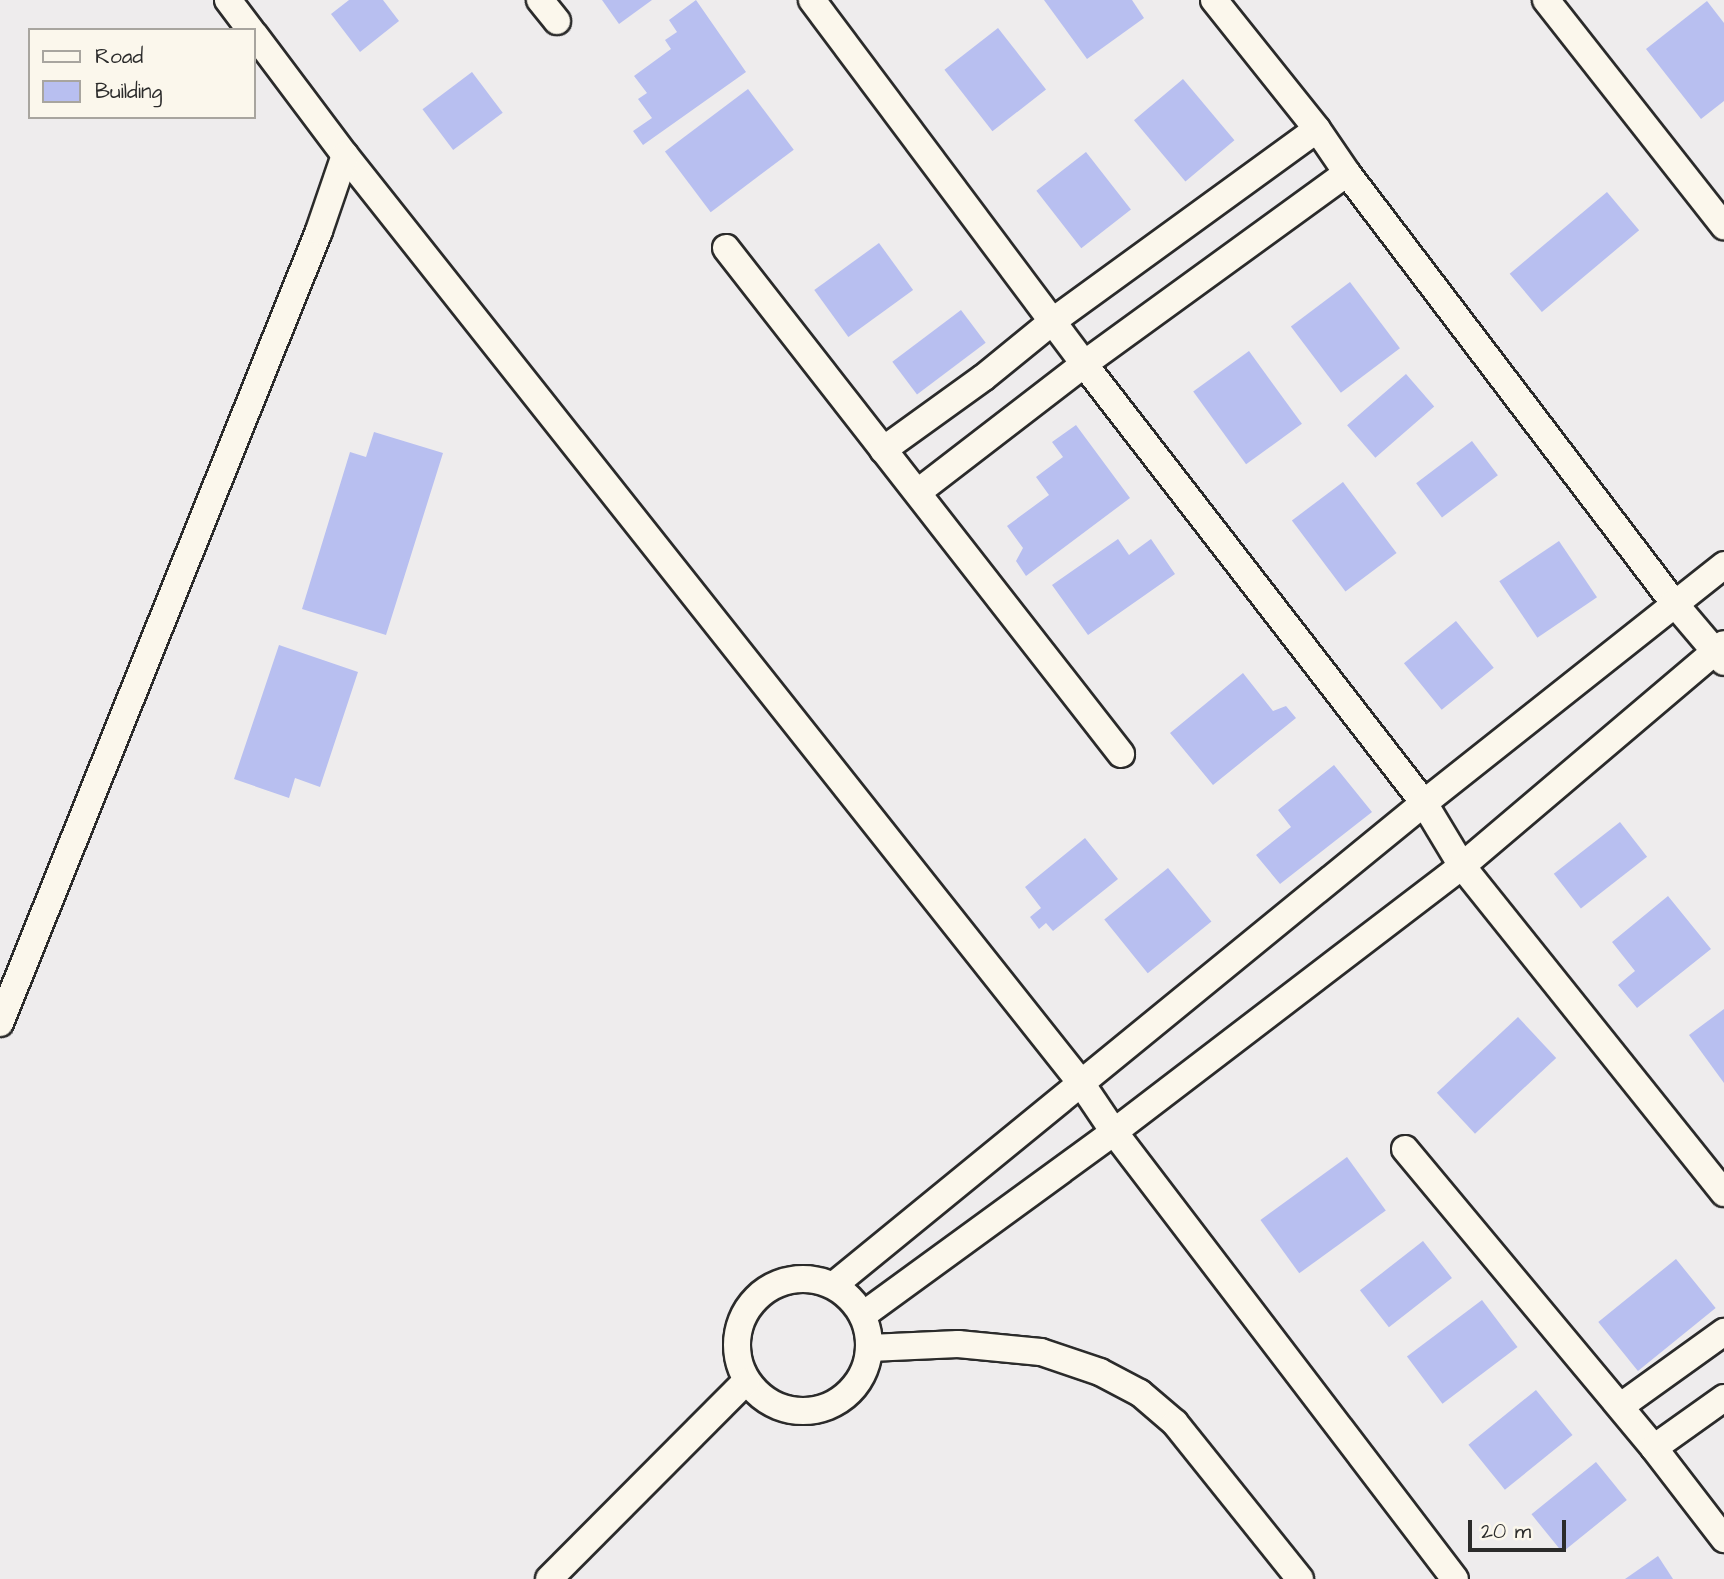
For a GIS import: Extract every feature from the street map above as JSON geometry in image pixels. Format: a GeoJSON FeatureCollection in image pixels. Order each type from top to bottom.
{"type":"FeatureCollection","features":[{"type":"Feature","properties":{"kind":"street"},"geometry":{"type":"LineString","coordinates":[[228,0],[249,28]]}},
{"type":"Feature","properties":{"kind":"street"},"geometry":{"type":"LineString","coordinates":[[540,0],[557,21]]}},
{"type":"Feature","properties":{"kind":"street"},"geometry":{"type":"LineString","coordinates":[[812,0],[1084,364],[1424,803],[1462,866],[1724,1193]]}},
{"type":"Feature","properties":{"kind":"street"},"geometry":{"type":"LineString","coordinates":[[863,1315],[1114,1132],[1462,866],[1721,652],[1674,603],[1346,173],[1317,129],[1214,0]]}},
{"type":"Feature","properties":{"kind":"street"},"geometry":{"type":"LineString","coordinates":[[1546,0],[1724,226]]}},
{"type":"Feature","properties":{"kind":"street"},"geometry":{"type":"LineString","coordinates":[[256,37],[345,155],[1081,1083],[1114,1132],[1455,1579]]}},
{"type":"Feature","properties":{"kind":"street"},"geometry":{"type":"LineString","coordinates":[[883,450],[982,378],[1053,321],[1317,129]]}},
{"type":"Feature","properties":{"kind":"street"},"geometry":{"type":"LineString","coordinates":[[0,1023],[314,243],[345,155]]}},
{"type":"Feature","properties":{"kind":"street"},"geometry":{"type":"LineString","coordinates":[[918,492],[1084,364],[1346,173]]}},
{"type":"Feature","properties":{"kind":"street"},"geometry":{"type":"LineString","coordinates":[[726,248],[1121,754]]}},
{"type":"Feature","properties":{"kind":"street"},"geometry":{"type":"LineString","coordinates":[[834,1285],[1424,803],[1724,565]]}},
{"type":"Feature","properties":{"kind":"street"},"geometry":{"type":"LineString","coordinates":[[1405,1149],[1621,1406],[1724,1539]]}},
{"type":"Feature","properties":{"kind":"street"},"geometry":{"type":"LineString","coordinates":[[810,1279],[834,1285],[850,1297],[863,1315],[870,1348],[865,1372],[851,1392],[832,1406],[808,1412],[784,1410],[762,1399],[746,1381],[738,1358],[737,1333],[747,1310],[763,1292],[785,1280],[810,1279]]}},
{"type":"Feature","properties":{"kind":"street"},"geometry":{"type":"LineString","coordinates":[[1621,1406],[1724,1332]]}},
{"type":"Feature","properties":{"kind":"street"},"geometry":{"type":"LineString","coordinates":[[870,1348],[958,1343],[1041,1352],[1100,1372],[1140,1393],[1175,1423],[1300,1579]]}},
{"type":"Feature","properties":{"kind":"street"},"geometry":{"type":"LineString","coordinates":[[549,1579],[746,1381]]}},
{"type":"Feature","properties":{"kind":"street"},"geometry":{"type":"LineString","coordinates":[[1654,1448],[1724,1398]]}},
{"type":"Feature","properties":{"kind":"building"},"geometry":{"type":"Polygon","coordinates":[[[349,0],[383,0],[399,21],[360,52],[331,14],[349,0]]]}},
{"type":"Feature","properties":{"kind":"building"},"geometry":{"type":"Polygon","coordinates":[[[602,0],[652,0],[619,24],[602,0]]]}},
{"type":"Feature","properties":{"kind":"building"},"geometry":{"type":"Polygon","coordinates":[[[696,0],[746,72],[643,145],[633,131],[652,118],[638,99],[647,93],[634,76],[671,49],[665,40],[677,32],[669,20],[696,0]]]}},
{"type":"Feature","properties":{"kind":"building"},"geometry":{"type":"Polygon","coordinates":[[[1044,0],[1132,0],[1144,18],[1087,59],[1044,0]]]}},
{"type":"Feature","properties":{"kind":"building"},"geometry":{"type":"Polygon","coordinates":[[[1707,1],[1724,23],[1724,101],[1701,119],[1646,49],[1707,1]]]}},
{"type":"Feature","properties":{"kind":"building"},"geometry":{"type":"Polygon","coordinates":[[[998,28],[1046,89],[992,131],[944,70],[998,28]]]}},
{"type":"Feature","properties":{"kind":"building"},"geometry":{"type":"Polygon","coordinates":[[[472,72],[503,113],[453,150],[422,109],[472,72]]]}},
{"type":"Feature","properties":{"kind":"building"},"geometry":{"type":"Polygon","coordinates":[[[1183,79],[1234,140],[1185,181],[1134,120],[1183,79]]]}},
{"type":"Feature","properties":{"kind":"building"},"geometry":{"type":"Polygon","coordinates":[[[748,89],[794,150],[711,212],[665,152],[748,89]]]}},
{"type":"Feature","properties":{"kind":"building"},"geometry":{"type":"Polygon","coordinates":[[[1086,152],[1131,210],[1081,248],[1036,191],[1086,152]]]}},
{"type":"Feature","properties":{"kind":"building"},"geometry":{"type":"Polygon","coordinates":[[[1607,192],[1639,230],[1542,312],[1510,274],[1607,192]]]}},
{"type":"Feature","properties":{"kind":"building"},"geometry":{"type":"Polygon","coordinates":[[[879,243],[913,290],[848,337],[814,290],[879,243]]]}},
{"type":"Feature","properties":{"kind":"building"},"geometry":{"type":"Polygon","coordinates":[[[1350,282],[1400,348],[1341,393],[1291,327],[1350,282]]]}},
{"type":"Feature","properties":{"kind":"building"},"geometry":{"type":"Polygon","coordinates":[[[961,310],[986,343],[917,395],[892,362],[961,310]]]}},
{"type":"Feature","properties":{"kind":"building"},"geometry":{"type":"Polygon","coordinates":[[[1249,351],[1302,424],[1246,464],[1193,392],[1249,351]]]}},
{"type":"Feature","properties":{"kind":"building"},"geometry":{"type":"Polygon","coordinates":[[[1406,374],[1434,406],[1375,458],[1347,425],[1406,374]]]}},
{"type":"Feature","properties":{"kind":"building"},"geometry":{"type":"Polygon","coordinates":[[[1076,425],[1130,498],[1026,576],[1016,561],[1023,548],[1007,526],[1049,495],[1036,477],[1063,457],[1052,442],[1076,425]]]}},
{"type":"Feature","properties":{"kind":"building"},"geometry":{"type":"Polygon","coordinates":[[[374,432],[443,453],[386,635],[302,609],[350,452],[366,457],[374,432]]]}},
{"type":"Feature","properties":{"kind":"building"},"geometry":{"type":"Polygon","coordinates":[[[1472,441],[1498,475],[1442,517],[1416,483],[1472,441]]]}},
{"type":"Feature","properties":{"kind":"building"},"geometry":{"type":"Polygon","coordinates":[[[1343,482],[1397,553],[1345,592],[1292,521],[1343,482]]]}},
{"type":"Feature","properties":{"kind":"building"},"geometry":{"type":"Polygon","coordinates":[[[1118,539],[1129,555],[1151,539],[1175,574],[1088,635],[1052,585],[1118,539]]]}},
{"type":"Feature","properties":{"kind":"building"},"geometry":{"type":"Polygon","coordinates":[[[1559,541],[1597,597],[1537,638],[1499,581],[1559,541]]]}},
{"type":"Feature","properties":{"kind":"building"},"geometry":{"type":"Polygon","coordinates":[[[1456,621],[1494,668],[1442,710],[1404,663],[1456,621]]]}},
{"type":"Feature","properties":{"kind":"building"},"geometry":{"type":"Polygon","coordinates":[[[279,645],[358,672],[320,787],[295,778],[289,798],[234,779],[279,645]]]}},
{"type":"Feature","properties":{"kind":"building"},"geometry":{"type":"Polygon","coordinates":[[[1243,673],[1273,711],[1286,706],[1296,718],[1213,785],[1170,733],[1243,673]]]}},
{"type":"Feature","properties":{"kind":"building"},"geometry":{"type":"Polygon","coordinates":[[[1334,765],[1372,812],[1280,884],[1256,855],[1291,827],[1278,810],[1334,765]]]}},
{"type":"Feature","properties":{"kind":"building"},"geometry":{"type":"Polygon","coordinates":[[[1620,822],[1647,857],[1581,908],[1554,874],[1620,822]]]}},
{"type":"Feature","properties":{"kind":"building"},"geometry":{"type":"Polygon","coordinates":[[[1085,838],[1118,879],[1053,931],[1046,923],[1039,929],[1030,917],[1041,908],[1025,887],[1085,838]]]}},
{"type":"Feature","properties":{"kind":"building"},"geometry":{"type":"Polygon","coordinates":[[[1168,868],[1211,922],[1148,973],[1104,920],[1168,868]]]}},
{"type":"Feature","properties":{"kind":"building"},"geometry":{"type":"Polygon","coordinates":[[[1668,896],[1711,949],[1637,1008],[1618,985],[1635,971],[1612,942],[1668,896]]]}},
{"type":"Feature","properties":{"kind":"building"},"geometry":{"type":"Polygon","coordinates":[[[1724,1009],[1724,1083],[1689,1035],[1724,1009]]]}},
{"type":"Feature","properties":{"kind":"building"},"geometry":{"type":"Polygon","coordinates":[[[1518,1017],[1556,1058],[1475,1134],[1437,1093],[1518,1017]]]}},
{"type":"Feature","properties":{"kind":"building"},"geometry":{"type":"Polygon","coordinates":[[[1347,1157],[1386,1210],[1299,1273],[1260,1220],[1347,1157]]]}},
{"type":"Feature","properties":{"kind":"building"},"geometry":{"type":"Polygon","coordinates":[[[1423,1241],[1452,1278],[1389,1327],[1360,1290],[1423,1241]]]}},
{"type":"Feature","properties":{"kind":"building"},"geometry":{"type":"Polygon","coordinates":[[[1676,1259],[1716,1308],[1638,1371],[1598,1322],[1676,1259]]]}},
{"type":"Feature","properties":{"kind":"building"},"geometry":{"type":"Polygon","coordinates":[[[1482,1300],[1518,1347],[1442,1404],[1407,1357],[1482,1300]]]}},
{"type":"Feature","properties":{"kind":"building"},"geometry":{"type":"Polygon","coordinates":[[[1536,1390],[1573,1435],[1505,1490],[1468,1445],[1536,1390]]]}},
{"type":"Feature","properties":{"kind":"building"},"geometry":{"type":"Polygon","coordinates":[[[1596,1462],[1627,1500],[1562,1552],[1531,1514],[1596,1462]]]}},
{"type":"Feature","properties":{"kind":"building"},"geometry":{"type":"Polygon","coordinates":[[[1658,1556],[1673,1579],[1625,1579],[1658,1556]]]}}]}
